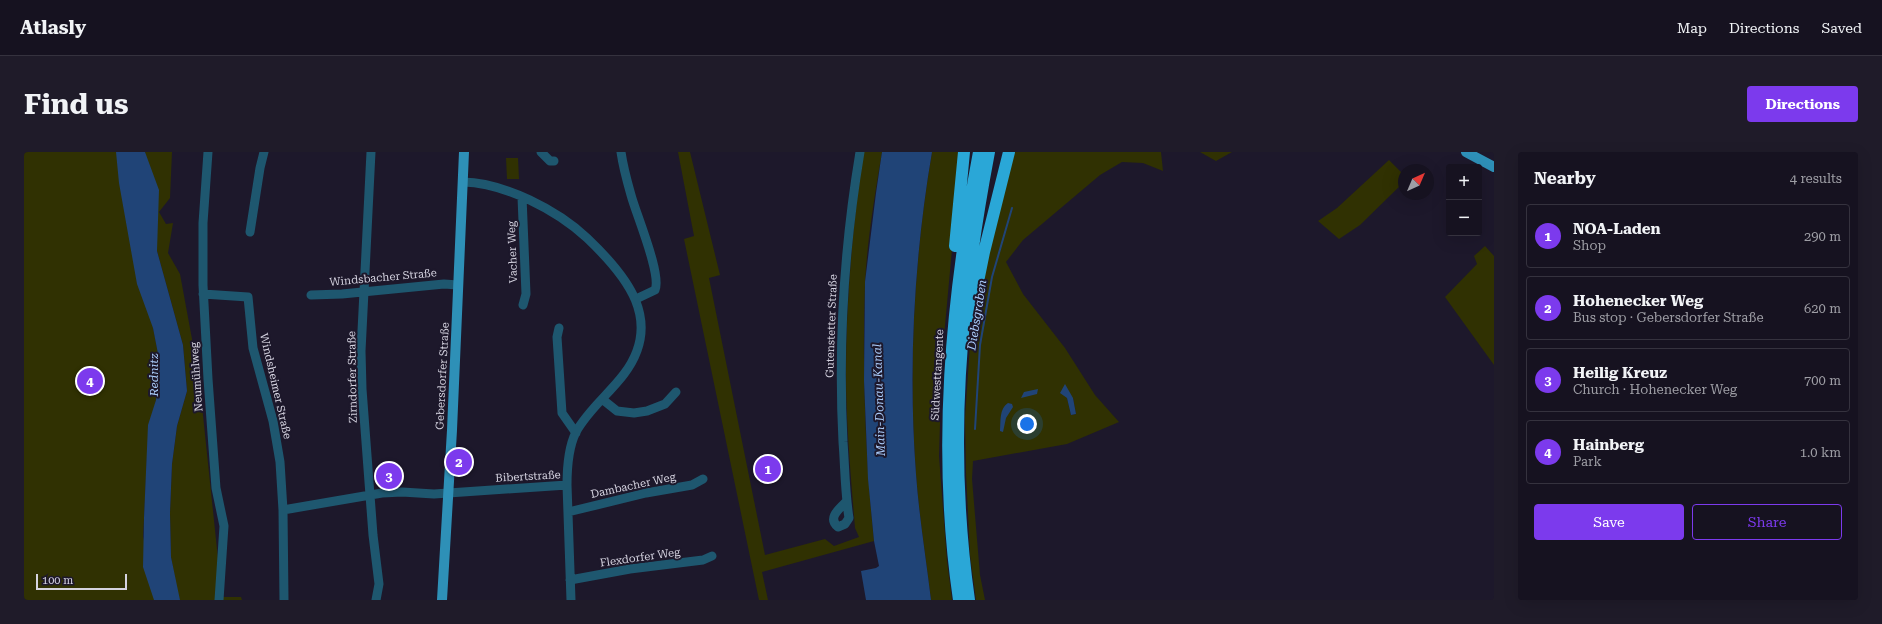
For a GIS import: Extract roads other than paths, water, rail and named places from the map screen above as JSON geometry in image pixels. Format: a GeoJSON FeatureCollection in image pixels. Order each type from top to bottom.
{"type":"FeatureCollection","features":[{"type":"Feature","properties":{"kind":"highway"},"geometry":{"type":"LineString","coordinates":[[957,288],[953,272],[964,152]]}},
{"type":"Feature","properties":{"kind":"highway","name":"Südwesttangente"},"geometry":{"type":"LineString","coordinates":[[959,600],[951,537],[947,448],[949,371],[957,288],[979,152]]}},
{"type":"Feature","properties":{"kind":"highway","name":"Südwesttangente"},"geometry":{"type":"LineString","coordinates":[[969,600],[961,536],[958,492],[957,419],[959,366],[970,268],[989,152]]}},
{"type":"Feature","properties":{"kind":"highway"},"geometry":{"type":"LineString","coordinates":[[959,366],[969,332],[984,252],[1009,152]]}},
{"type":"Feature","properties":{"kind":"main road","name":"Gebersdorfer Straße"},"geometry":{"type":"LineString","coordinates":[[442,600],[464,152]]}},
{"type":"Feature","properties":{"kind":"main road"},"geometry":{"type":"LineString","coordinates":[[1471,153],[1494,167]]}},
{"type":"Feature","properties":{"kind":"street","name":"Neumühlweg"},"geometry":{"type":"LineString","coordinates":[[208,152],[203,223],[203,294],[216,488],[224,526],[219,600]]}},
{"type":"Feature","properties":{"kind":"street"},"geometry":{"type":"LineString","coordinates":[[250,232],[264,152]]}},
{"type":"Feature","properties":{"kind":"street","name":"Zirndorfer Straße"},"geometry":{"type":"LineString","coordinates":[[371,152],[364,292],[362,389],[373,535],[380,584],[376,600]]}},
{"type":"Feature","properties":{"kind":"street"},"geometry":{"type":"LineString","coordinates":[[541,152],[550,161],[554,161]]}},
{"type":"Feature","properties":{"kind":"street"},"geometry":{"type":"LineString","coordinates":[[621,152],[631,196],[653,263],[657,286],[655,290],[636,300]]}},
{"type":"Feature","properties":{"kind":"street","name":"Gutenstetter Straße"},"geometry":{"type":"LineString","coordinates":[[847,501],[841,381],[842,320],[845,258],[860,152]]}},
{"type":"Feature","properties":{"kind":"street"},"geometry":{"type":"LineString","coordinates":[[463,182],[489,186],[522,197],[541,205],[561,217],[584,235],[608,258],[636,300],[641,328],[636,352],[624,374],[586,416],[576,433],[568,461],[567,485]]}},
{"type":"Feature","properties":{"kind":"street","name":"Vacher Weg"},"geometry":{"type":"LineString","coordinates":[[522,197],[526,294],[523,305]]}},
{"type":"Feature","properties":{"kind":"street","name":"Windsbacher Straße"},"geometry":{"type":"LineString","coordinates":[[311,295],[364,292],[404,286],[444,284],[458,285]]}},
{"type":"Feature","properties":{"kind":"street","name":"Windsheimer Straße"},"geometry":{"type":"LineString","coordinates":[[203,294],[248,297],[253,348],[278,444],[283,510],[284,600]]}},
{"type":"Feature","properties":{"kind":"street"},"geometry":{"type":"LineString","coordinates":[[559,328],[557,337],[562,414],[576,433]]}},
{"type":"Feature","properties":{"kind":"street"},"geometry":{"type":"LineString","coordinates":[[602,399],[617,411],[634,413],[647,411],[662,405],[676,392]]}},
{"type":"Feature","properties":{"kind":"street","name":"Dambacher Weg"},"geometry":{"type":"LineString","coordinates":[[568,512],[646,493],[692,484],[703,479]]}},
{"type":"Feature","properties":{"kind":"street","name":"Bibertstraße"},"geometry":{"type":"LineString","coordinates":[[283,510],[370,495],[402,492],[434,494],[567,485],[571,600]]}},
{"type":"Feature","properties":{"kind":"street","name":"Flexdorfer Weg"},"geometry":{"type":"LineString","coordinates":[[570,580],[630,569],[703,560],[712,556]]}},
{"type":"Feature","properties":{"kind":"water"},"geometry":{"type":"Polygon","coordinates":[[[116,152],[145,152],[159,190],[157,251],[183,345],[187,391],[177,426],[172,464],[170,513],[171,557],[180,600],[154,600],[143,567],[148,425],[156,400],[159,359],[153,328],[137,284],[119,183],[116,152]]]}},
{"type":"Feature","properties":{"kind":"water","name":"Main-Donau-Kanal"},"geometry":{"type":"Polygon","coordinates":[[[882,152],[932,152],[917,272],[913,353],[914,434],[917,490],[931,600],[866,600],[861,571],[879,566],[874,541],[868,479],[864,380],[865,282],[882,152]]]}},
{"type":"Feature","properties":{"kind":"water"},"geometry":{"type":"Polygon","coordinates":[[[1065,384],[1073,398],[1076,414],[1071,415],[1067,398],[1060,393],[1065,384]]]}},
{"type":"Feature","properties":{"kind":"water"},"geometry":{"type":"Polygon","coordinates":[[[1038,389],[1037,394],[1021,398],[1024,392],[1038,389]]]}},
{"type":"Feature","properties":{"kind":"water"},"geometry":{"type":"Polygon","coordinates":[[[1008,403],[1012,404],[1013,407],[1006,418],[1003,432],[1000,431],[1001,416],[1003,408],[1008,403]]]}},
{"type":"Feature","properties":{"kind":"waterway","name":"Diebsgraben"},"geometry":{"type":"LineString","coordinates":[[975,429],[980,345],[992,277],[1012,208]]}},
{"type":"Feature","properties":{"kind":"place","name":"Hainberg"},"geometry":{"type":"Point","coordinates":[90,381]}},
{"type":"Feature","properties":{"kind":"place","name":"Hohenecker Weg"},"geometry":{"type":"Point","coordinates":[459,462]}},
{"type":"Feature","properties":{"kind":"place","name":"NOA-Laden"},"geometry":{"type":"Point","coordinates":[768,469]}},
{"type":"Feature","properties":{"kind":"place","name":"Heilig Kreuz"},"geometry":{"type":"Point","coordinates":[389,476]}},
{"type":"Feature","properties":{"kind":"water label","name":"Rednitz"},"geometry":{"type":"Point","coordinates":[154,375]}}]}
